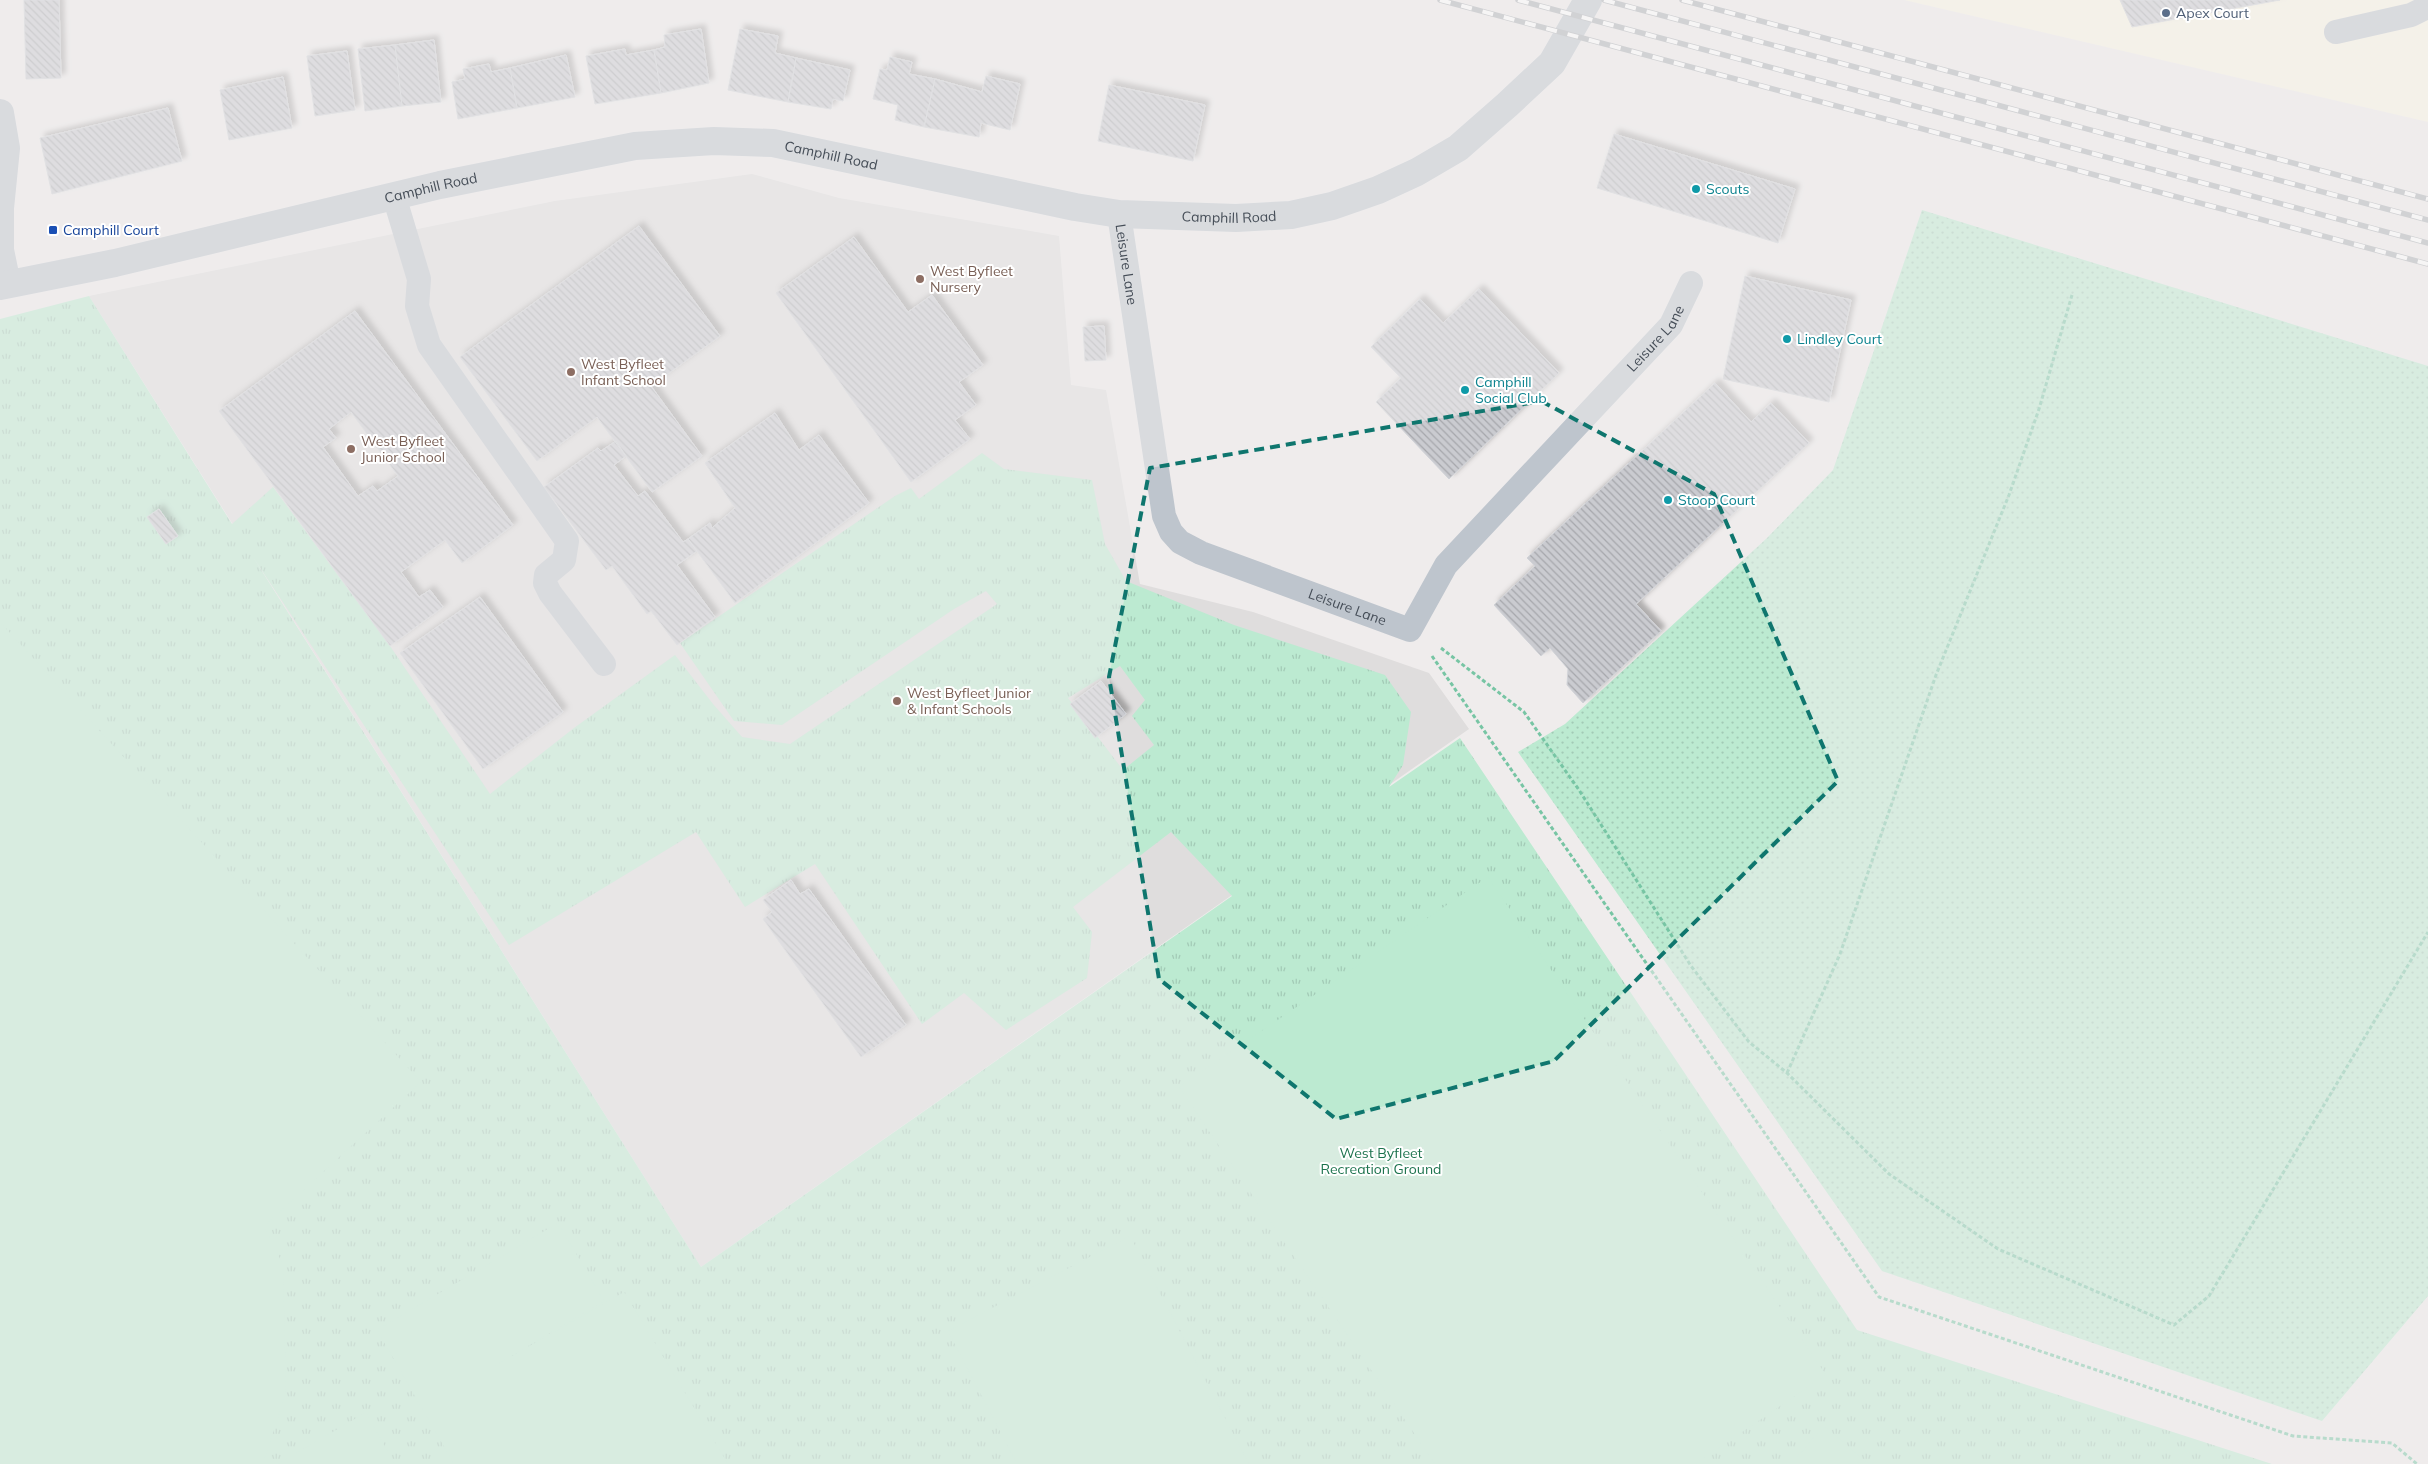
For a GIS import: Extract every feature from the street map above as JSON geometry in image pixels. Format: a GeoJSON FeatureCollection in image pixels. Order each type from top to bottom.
{"type":"FeatureCollection","features":[{"type":"Feature","properties":{"kind":"street","name":"Camphill Road"},"geometry":{"type":"LineString","coordinates":[[4,285],[116,263],[394,196],[635,146],[714,141],[774,143],[1075,207],[1119,214],[1236,218],[1291,215],[1332,206],[1378,190],[1417,172],[1458,148],[1552,62],[1588,0]]}},
{"type":"Feature","properties":{"kind":"street"},"geometry":{"type":"LineString","coordinates":[[0,113],[6,148],[0,208],[0,250],[4,285]]}},
{"type":"Feature","properties":{"kind":"lane"},"geometry":{"type":"LineString","coordinates":[[2336,32],[2410,15],[2425,8],[2428,0]]}},
{"type":"Feature","properties":{"kind":"lane"},"geometry":{"type":"LineString","coordinates":[[394,196],[419,280],[417,306],[428,346],[566,541],[564,560],[546,574],[545,583],[550,593],[604,664]]}},
{"type":"Feature","properties":{"kind":"lane","name":"Leisure Lane"},"geometry":{"type":"LineString","coordinates":[[1119,214],[1150,436],[1164,516],[1171,532],[1180,542],[1200,554],[1410,630],[1446,565],[1671,325],[1691,283]]}},
{"type":"Feature","properties":{"kind":"path"},"geometry":{"type":"LineString","coordinates":[[1787,1073],[1840,954],[1936,675],[2009,495],[2039,409],[2072,295]]}},
{"type":"Feature","properties":{"kind":"path"},"geometry":{"type":"LineString","coordinates":[[1410,630],[1448,652],[1524,712],[1579,790],[1691,966],[1749,1042],[1787,1073],[1889,1174],[1998,1249],[2174,1325],[2209,1296],[2428,932]]}},
{"type":"Feature","properties":{"kind":"path"},"geometry":{"type":"LineString","coordinates":[[1423,654],[1433,657],[1879,1297],[2293,1436],[2392,1443],[2417,1464]]}},
{"type":"Feature","properties":{"kind":"highlighted area"},"geometry":{"type":"Polygon","coordinates":[[[1541,401],[1714,494],[1838,781],[1554,1061],[1336,1119],[1159,979],[1109,677],[1150,468],[1541,401]]]}},
{"type":"Feature","properties":{"kind":"shaded area"},"geometry":{"type":"Polygon","coordinates":[[[1904,0],[2428,0],[2428,122],[1904,0]]]}},
{"type":"Feature","properties":{"kind":"shaded area","name":"West Byfleet Junior & Infant Schools"},"geometry":{"type":"Polygon","coordinates":[[[752,174],[839,198],[1059,236],[1071,385],[1106,390],[1140,584],[1253,612],[1429,673],[1469,729],[701,1267],[89,296],[555,201],[752,174]]]}},
{"type":"Feature","properties":{"kind":"green space"},"geometry":{"type":"Polygon","coordinates":[[[1922,210],[2428,366],[2428,1296],[2322,1421],[1882,1271],[1518,752],[1565,724],[1767,538],[1833,470],[1922,210]]]}},
{"type":"Feature","properties":{"kind":"green space","name":"West Byfleet Recreation Ground"},"geometry":{"type":"Polygon","coordinates":[[[89,296],[232,524],[273,487],[390,646],[490,794],[574,728],[675,655],[713,704],[742,737],[790,744],[997,604],[986,591],[954,609],[782,725],[734,721],[680,643],[895,496],[911,488],[919,499],[982,453],[1004,469],[1092,480],[1105,544],[1126,581],[1234,625],[1385,675],[1411,712],[1403,765],[1389,787],[1460,738],[1857,1330],[2272,1464],[0,1464],[0,319],[89,296]],[[253,557],[701,1267],[1232,896],[1171,832],[1073,907],[1092,932],[1087,978],[1006,1030],[964,993],[922,1024],[815,864],[745,907],[696,832],[509,945],[253,557]],[[1120,666],[1068,698],[1123,770],[1154,745],[1132,716],[1145,700],[1120,666]]]}},
{"type":"Feature","properties":{"kind":"green space"},"geometry":{"type":"Polygon","coordinates":[[[0,622],[421,1082],[264,1226],[283,1265],[286,1393],[264,1460],[260,1464],[0,1464],[0,622]]]}},
{"type":"Feature","properties":{"kind":"green space"},"geometry":{"type":"Polygon","coordinates":[[[1488,877],[1826,1375],[1695,1464],[1435,1464],[1179,1087],[1488,877]]]}},
{"type":"Feature","properties":{"kind":"green space"},"geometry":{"type":"Polygon","coordinates":[[[558,1223],[604,1301],[491,1368],[624,1292],[728,1464],[454,1464],[377,1330],[558,1223]]]}},
{"type":"Feature","properties":{"kind":"green space"},"geometry":{"type":"Polygon","coordinates":[[[1130,1236],[1249,1464],[1017,1464],[948,1331],[1130,1236]]]}},
{"type":"Feature","properties":{"kind":"green space"},"geometry":{"type":"Polygon","coordinates":[[[365,1413],[395,1464],[278,1464],[365,1413]]]}},
{"type":"Feature","properties":{"kind":"green space"},"geometry":{"type":"Polygon","coordinates":[[[1824,1426],[1869,1464],[1791,1464],[1824,1426]]]}},
{"type":"Feature","properties":{"kind":"building"},"geometry":{"type":"Polygon","coordinates":[[[24,0],[59,0],[61,78],[26,79],[24,0]]]}},
{"type":"Feature","properties":{"kind":"building","name":"Apex Court"},"geometry":{"type":"Polygon","coordinates":[[[2120,0],[2280,0],[2132,27],[2120,0]]]}},
{"type":"Feature","properties":{"kind":"building"},"geometry":{"type":"Polygon","coordinates":[[[701,29],[709,83],[661,93],[654,50],[665,47],[664,35],[701,29]]]}},
{"type":"Feature","properties":{"kind":"building"},"geometry":{"type":"Polygon","coordinates":[[[740,29],[778,36],[775,53],[796,58],[788,102],[728,90],[740,29]]]}},
{"type":"Feature","properties":{"kind":"building"},"geometry":{"type":"Polygon","coordinates":[[[434,40],[441,102],[402,106],[395,45],[434,40]]]}},
{"type":"Feature","properties":{"kind":"building"},"geometry":{"type":"Polygon","coordinates":[[[395,45],[402,106],[365,111],[358,49],[395,45]]]}},
{"type":"Feature","properties":{"kind":"building"},"geometry":{"type":"Polygon","coordinates":[[[625,49],[626,55],[654,50],[661,93],[595,104],[586,56],[625,49]]]}},
{"type":"Feature","properties":{"kind":"building"},"geometry":{"type":"Polygon","coordinates":[[[347,51],[355,110],[315,116],[307,56],[347,51]]]}},
{"type":"Feature","properties":{"kind":"building"},"geometry":{"type":"Polygon","coordinates":[[[566,55],[575,97],[517,108],[510,68],[566,55]]]}},
{"type":"Feature","properties":{"kind":"building"},"geometry":{"type":"Polygon","coordinates":[[[890,57],[912,62],[909,74],[935,79],[924,127],[895,120],[898,105],[873,99],[880,69],[887,70],[890,57]]]}},
{"type":"Feature","properties":{"kind":"building"},"geometry":{"type":"Polygon","coordinates":[[[796,58],[850,70],[843,101],[833,99],[831,109],[788,102],[796,58]]]}},
{"type":"Feature","properties":{"kind":"building"},"geometry":{"type":"Polygon","coordinates":[[[489,64],[491,72],[510,68],[517,108],[458,119],[452,82],[465,79],[463,69],[489,64]]]}},
{"type":"Feature","properties":{"kind":"building"},"geometry":{"type":"Polygon","coordinates":[[[986,76],[1020,84],[1010,130],[981,123],[979,137],[924,127],[935,79],[982,92],[986,76]]]}},
{"type":"Feature","properties":{"kind":"building"},"geometry":{"type":"Polygon","coordinates":[[[283,77],[292,128],[229,140],[220,90],[283,77]]]}},
{"type":"Feature","properties":{"kind":"building"},"geometry":{"type":"Polygon","coordinates":[[[1109,85],[1205,105],[1193,161],[1098,141],[1109,85]]]}},
{"type":"Feature","properties":{"kind":"building"},"geometry":{"type":"Polygon","coordinates":[[[168,108],[182,161],[52,194],[40,138],[168,108]]]}},
{"type":"Feature","properties":{"kind":"building","name":"Scouts"},"geometry":{"type":"Polygon","coordinates":[[[1614,134],[1795,189],[1778,243],[1597,188],[1614,134]]]}},
{"type":"Feature","properties":{"kind":"building","name":"West Byfleet Infant School"},"geometry":{"type":"Polygon","coordinates":[[[639,226],[720,336],[651,386],[702,456],[652,492],[597,417],[537,461],[460,357],[639,226]]]}},
{"type":"Feature","properties":{"kind":"building"},"geometry":{"type":"Polygon","coordinates":[[[854,237],[908,312],[932,295],[983,365],[959,382],[976,405],[955,420],[970,439],[911,482],[776,293],[854,237]]]}},
{"type":"Feature","properties":{"kind":"building","name":"Lindley Court"},"geometry":{"type":"Polygon","coordinates":[[[1745,276],[1851,300],[1829,402],[1723,379],[1745,276]]]}},
{"type":"Feature","properties":{"kind":"building","name":"Camphill Social Club"},"geometry":{"type":"Polygon","coordinates":[[[1479,289],[1559,373],[1449,479],[1376,402],[1401,378],[1371,347],[1420,299],[1443,323],[1479,289]]]}},
{"type":"Feature","properties":{"kind":"building","name":"West Byfleet Junior School"},"geometry":{"type":"Polygon","coordinates":[[[355,311],[513,525],[462,563],[445,540],[401,572],[419,597],[430,590],[443,607],[390,646],[219,411],[355,311]],[[351,412],[329,429],[336,438],[323,447],[358,496],[373,486],[377,491],[398,476],[351,412]]]}},
{"type":"Feature","properties":{"kind":"building"},"geometry":{"type":"Polygon","coordinates":[[[1104,326],[1106,360],[1085,361],[1083,327],[1104,326]]]}},
{"type":"Feature","properties":{"kind":"building","name":"Stoop Court"},"geometry":{"type":"Polygon","coordinates":[[[1715,383],[1751,422],[1771,403],[1809,443],[1636,604],[1661,631],[1583,703],[1567,685],[1568,669],[1550,648],[1541,656],[1494,605],[1535,566],[1527,558],[1715,383]]]}},
{"type":"Feature","properties":{"kind":"building"},"geometry":{"type":"Polygon","coordinates":[[[775,413],[799,450],[819,435],[869,503],[735,603],[688,539],[710,523],[712,528],[735,508],[705,463],[775,413]]]}},
{"type":"Feature","properties":{"kind":"building"},"geometry":{"type":"Polygon","coordinates":[[[616,441],[626,456],[614,465],[638,496],[645,491],[683,542],[688,539],[697,551],[677,565],[715,617],[677,645],[651,611],[647,614],[612,566],[606,570],[544,487],[598,448],[601,451],[616,441]]]}},
{"type":"Feature","properties":{"kind":"building"},"geometry":{"type":"Polygon","coordinates":[[[159,509],[178,536],[166,544],[147,517],[159,509]]]}},
{"type":"Feature","properties":{"kind":"building"},"geometry":{"type":"Polygon","coordinates":[[[480,597],[563,712],[483,769],[400,653],[480,597]]]}},
{"type":"Feature","properties":{"kind":"building"},"geometry":{"type":"Polygon","coordinates":[[[1101,681],[1126,714],[1095,738],[1070,704],[1101,681]]]}},
{"type":"Feature","properties":{"kind":"building"},"geometry":{"type":"Polygon","coordinates":[[[791,880],[800,894],[809,889],[906,1025],[861,1057],[763,919],[772,912],[763,900],[791,880]]]}},
{"type":"Feature","properties":{"kind":"railway"},"geometry":{"type":"LineString","coordinates":[[1440,0],[2428,264]]}},
{"type":"Feature","properties":{"kind":"railway"},"geometry":{"type":"LineString","coordinates":[[1518,0],[2428,243]]}},
{"type":"Feature","properties":{"kind":"railway"},"geometry":{"type":"LineString","coordinates":[[1604,0],[2428,220]]}},
{"type":"Feature","properties":{"kind":"railway"},"geometry":{"type":"LineString","coordinates":[[1682,0],[2428,199]]}},
{"type":"Feature","properties":{"kind":"place","name":"Apex Court"},"geometry":{"type":"Point","coordinates":[2166,13]}},
{"type":"Feature","properties":{"kind":"place","name":"Scouts"},"geometry":{"type":"Point","coordinates":[1696,189]}},
{"type":"Feature","properties":{"kind":"place","name":"Camphill Court"},"geometry":{"type":"Point","coordinates":[53,230]}},
{"type":"Feature","properties":{"kind":"place","name":"West Byfleet Nursery"},"geometry":{"type":"Point","coordinates":[920,279]}},
{"type":"Feature","properties":{"kind":"place","name":"Lindley Court"},"geometry":{"type":"Point","coordinates":[1787,339]}},
{"type":"Feature","properties":{"kind":"place","name":"West Byfleet Infant School"},"geometry":{"type":"Point","coordinates":[571,372]}},
{"type":"Feature","properties":{"kind":"place","name":"Camphill Social Club"},"geometry":{"type":"Point","coordinates":[1465,390]}},
{"type":"Feature","properties":{"kind":"place","name":"West Byfleet Junior School"},"geometry":{"type":"Point","coordinates":[351,449]}},
{"type":"Feature","properties":{"kind":"place","name":"Stoop Court"},"geometry":{"type":"Point","coordinates":[1668,500]}},
{"type":"Feature","properties":{"kind":"place","name":"West Byfleet Junior & Infant Schools"},"geometry":{"type":"Point","coordinates":[897,701]}}]}
